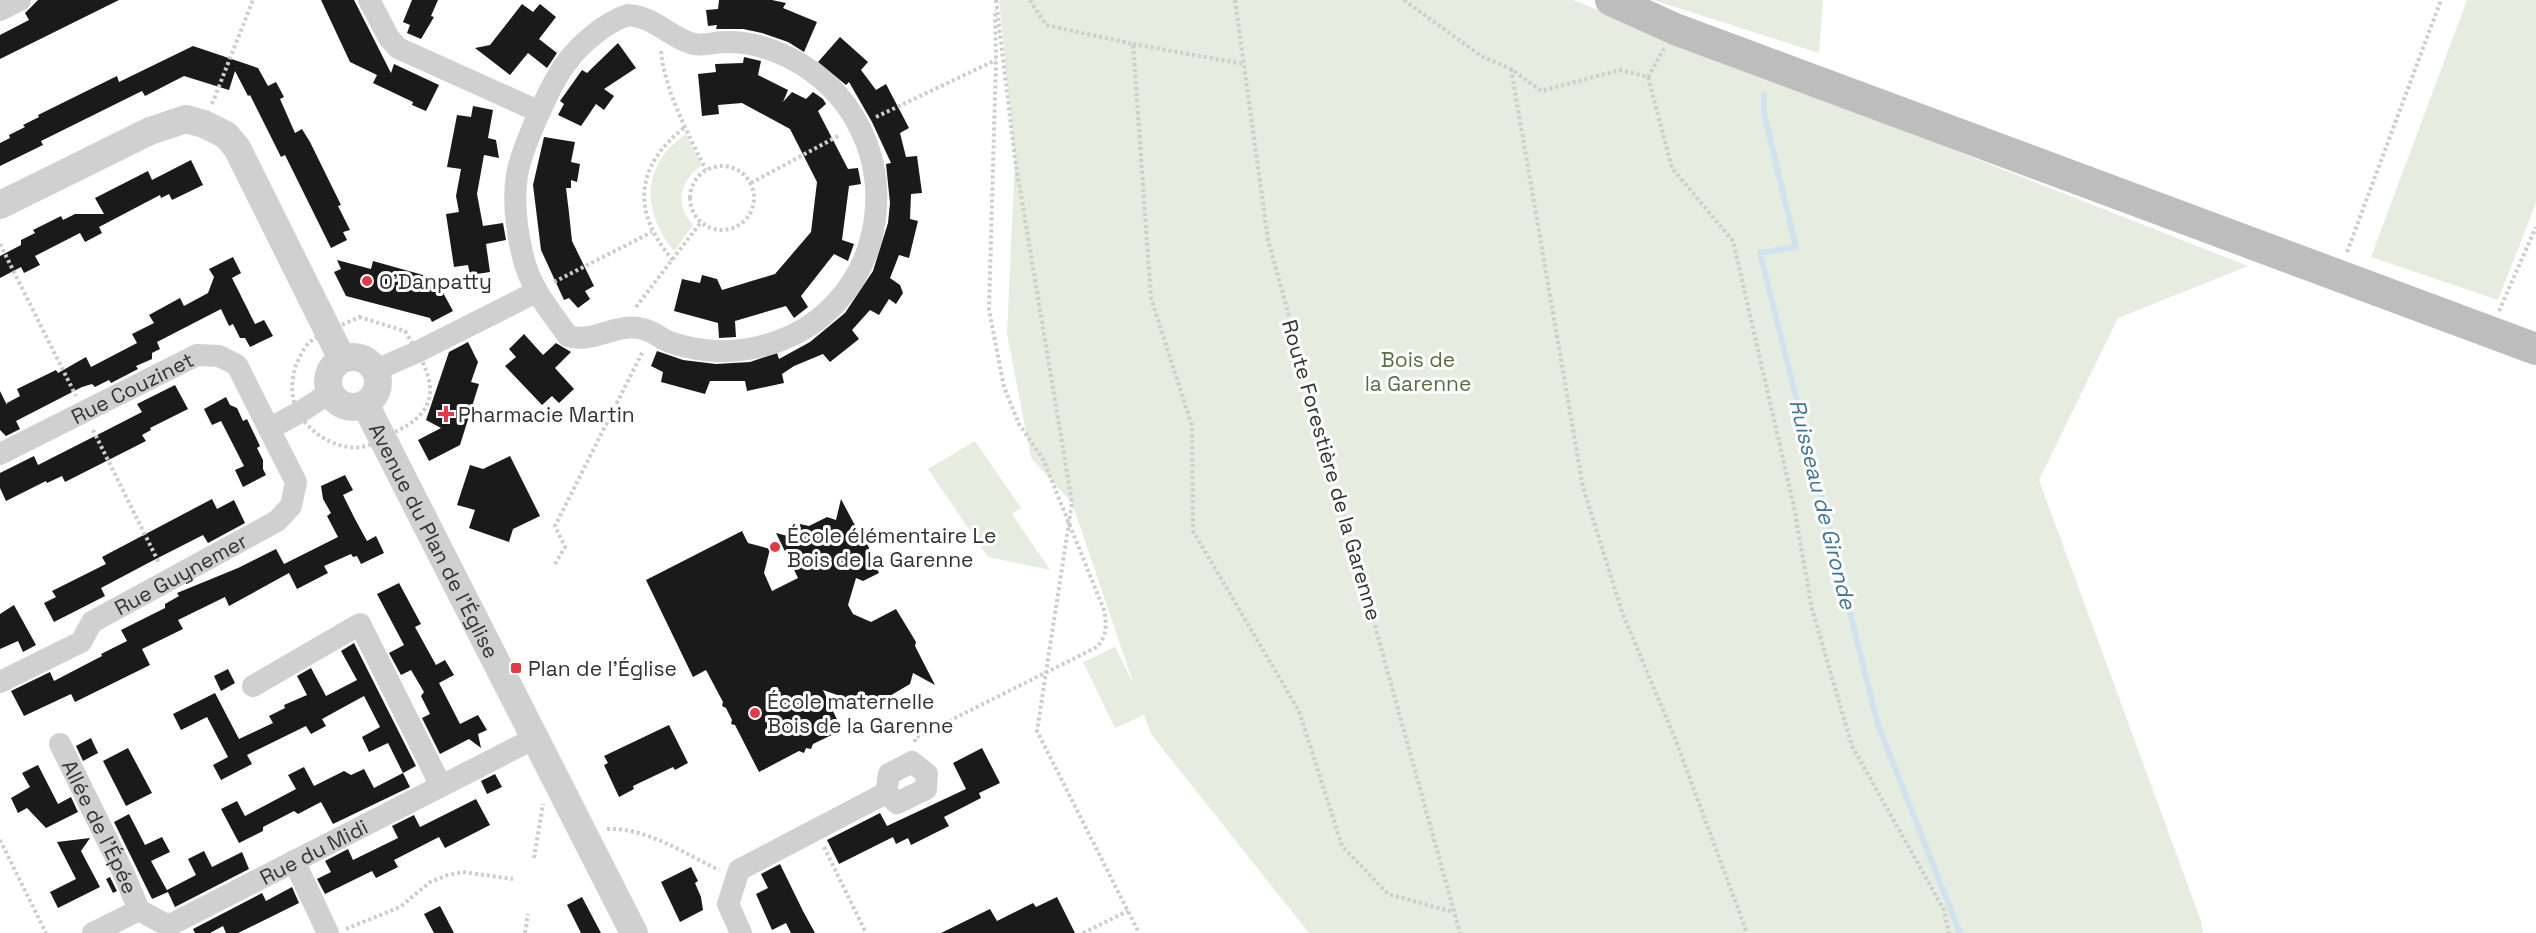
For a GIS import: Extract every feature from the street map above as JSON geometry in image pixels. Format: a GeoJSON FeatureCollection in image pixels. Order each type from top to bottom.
{"type":"FeatureCollection","features":[{"type":"Feature","properties":{"kind":"main road"},"geometry":{"type":"LineString","coordinates":[[1611,0],[1675,29],[2536,349]]}},
{"type":"Feature","properties":{"kind":"street"},"geometry":{"type":"LineString","coordinates":[[0,10],[20,0]]}},
{"type":"Feature","properties":{"kind":"street"},"geometry":{"type":"LineString","coordinates":[[369,0],[389,38],[398,48],[540,112]]}},
{"type":"Feature","properties":{"kind":"street"},"geometry":{"type":"LineString","coordinates":[[628,15],[644,18],[694,45],[726,42],[757,45],[790,58],[818,75],[839,94],[860,125],[867,143],[877,189],[872,237],[864,260],[850,285],[834,306],[810,324],[772,343],[747,350],[696,348],[668,341],[644,329],[620,328],[589,337],[568,336],[536,292],[523,258],[516,212],[517,174],[540,112],[566,62],[590,39],[628,15]]}},
{"type":"Feature","properties":{"kind":"street"},"geometry":{"type":"LineString","coordinates":[[0,205],[150,131],[186,119],[204,124],[226,135],[237,148],[342,359]]}},
{"type":"Feature","properties":{"kind":"street"},"geometry":{"type":"LineString","coordinates":[[376,370],[536,292]]}},
{"type":"Feature","properties":{"kind":"street","name":"Rue Couzinet"},"geometry":{"type":"LineString","coordinates":[[0,454],[197,355],[219,356],[237,365],[269,429]]}},
{"type":"Feature","properties":{"kind":"street"},"geometry":{"type":"LineString","coordinates":[[357,357],[371,364],[376,370],[378,386],[376,393],[365,404],[349,406],[341,404],[328,385],[331,369],[342,359],[357,357]]}},
{"type":"Feature","properties":{"kind":"street"},"geometry":{"type":"LineString","coordinates":[[269,429],[331,392]]}},
{"type":"Feature","properties":{"kind":"street","name":"Avenue du Plan de l'Église"},"geometry":{"type":"LineString","coordinates":[[365,404],[533,739],[634,933]]}},
{"type":"Feature","properties":{"kind":"street","name":"Rue Guynemer"},"geometry":{"type":"LineString","coordinates":[[0,682],[81,642],[92,622],[277,521],[291,506],[296,482],[269,429]]}},
{"type":"Feature","properties":{"kind":"street"},"geometry":{"type":"LineString","coordinates":[[253,686],[360,624],[441,786]]}},
{"type":"Feature","properties":{"kind":"street","name":"Rue du Midi"},"geometry":{"type":"LineString","coordinates":[[139,910],[168,926],[533,739]]}},
{"type":"Feature","properties":{"kind":"street","name":"Allée de l'Épée"},"geometry":{"type":"LineString","coordinates":[[60,744],[124,874],[139,910]]}},
{"type":"Feature","properties":{"kind":"street"},"geometry":{"type":"LineString","coordinates":[[741,933],[728,904],[739,870],[886,793],[897,803],[926,789],[927,774],[912,762]]}},
{"type":"Feature","properties":{"kind":"street"},"geometry":{"type":"LineString","coordinates":[[294,861],[328,933]]}},
{"type":"Feature","properties":{"kind":"street"},"geometry":{"type":"LineString","coordinates":[[93,933],[139,910]]}},
{"type":"Feature","properties":{"kind":"path"},"geometry":{"type":"LineString","coordinates":[[204,124],[253,0]]}},
{"type":"Feature","properties":{"kind":"path"},"geometry":{"type":"LineString","coordinates":[[995,0],[1015,159],[1072,502],[1038,731],[1139,933]]}},
{"type":"Feature","properties":{"kind":"path"},"geometry":{"type":"LineString","coordinates":[[912,762],[915,738],[1096,647],[1104,639],[1107,626],[1104,610],[1043,459],[1019,424],[1004,387],[989,310],[996,60],[995,0]]}},
{"type":"Feature","properties":{"kind":"path"},"geometry":{"type":"LineString","coordinates":[[1030,0],[1046,24],[1133,44],[1244,64]]}},
{"type":"Feature","properties":{"kind":"path","name":"Route Forestière de la Garenne"},"geometry":{"type":"LineString","coordinates":[[1235,0],[1268,240],[1460,933]]}},
{"type":"Feature","properties":{"kind":"path"},"geometry":{"type":"LineString","coordinates":[[1404,0],[1481,56],[1511,69],[1540,91],[1620,70],[1648,77]]}},
{"type":"Feature","properties":{"kind":"path"},"geometry":{"type":"LineString","coordinates":[[2339,275],[2441,0]]}},
{"type":"Feature","properties":{"kind":"path"},"geometry":{"type":"LineString","coordinates":[[659,26],[663,67],[685,127],[706,170]]}},
{"type":"Feature","properties":{"kind":"path"},"geometry":{"type":"LineString","coordinates":[[1675,29],[1648,77],[1672,168],[1733,241],[1794,507],[1812,609],[1852,746],[1944,910],[1949,933]]}},
{"type":"Feature","properties":{"kind":"path"},"geometry":{"type":"LineString","coordinates":[[1133,44],[1151,298],[1192,426],[1193,531],[1299,711],[1342,846],[1388,894],[1453,912]]}},
{"type":"Feature","properties":{"kind":"path"},"geometry":{"type":"LineString","coordinates":[[1511,69],[1583,487],[1622,612],[1676,741],[1747,933]]}},
{"type":"Feature","properties":{"kind":"path"},"geometry":{"type":"LineString","coordinates":[[673,260],[652,232],[646,216],[645,181],[649,167],[669,140],[685,127]]}},
{"type":"Feature","properties":{"kind":"path"},"geometry":{"type":"LineString","coordinates":[[718,166],[730,167],[742,173],[751,183],[755,198],[751,214],[740,225],[725,230],[712,228],[701,222],[693,210],[691,194],[696,180],[706,170],[718,166]]}},
{"type":"Feature","properties":{"kind":"path"},"geometry":{"type":"LineString","coordinates":[[620,328],[701,222]]}},
{"type":"Feature","properties":{"kind":"path"},"geometry":{"type":"LineString","coordinates":[[2490,332],[2536,227]]}},
{"type":"Feature","properties":{"kind":"path"},"geometry":{"type":"LineString","coordinates":[[536,292],[652,232]]}},
{"type":"Feature","properties":{"kind":"path"},"geometry":{"type":"LineString","coordinates":[[555,564],[565,547],[555,526],[647,343],[659,336]]}},
{"type":"Feature","properties":{"kind":"path"},"geometry":{"type":"LineString","coordinates":[[534,858],[544,796]]}},
{"type":"Feature","properties":{"kind":"path"},"geometry":{"type":"LineString","coordinates":[[598,830],[619,828],[651,837],[736,879]]}},
{"type":"Feature","properties":{"kind":"path"},"geometry":{"type":"LineString","coordinates":[[815,830],[866,933]]}},
{"type":"Feature","properties":{"kind":"path"},"geometry":{"type":"LineString","coordinates":[[0,840],[46,933]]}},
{"type":"Feature","properties":{"kind":"path"},"geometry":{"type":"LineString","coordinates":[[340,933],[354,924],[400,907],[430,882],[448,875],[463,872],[513,879]]}},
{"type":"Feature","properties":{"kind":"path"},"geometry":{"type":"LineString","coordinates":[[1083,933],[1128,911]]}},
{"type":"Feature","properties":{"kind":"path"},"geometry":{"type":"LineString","coordinates":[[525,933],[528,914]]}},
{"type":"Feature","properties":{"kind":"green space","name":"Bois de la Garenne"},"geometry":{"type":"Polygon","coordinates":[[[999,0],[1573,0],[2248,266],[2118,318],[2039,480],[2201,921],[2203,933],[1309,933],[1151,734],[1144,715],[1115,728],[1083,662],[1115,647],[1134,685],[1072,503],[1031,458],[1007,334],[1015,159],[999,0]]]}},
{"type":"Feature","properties":{"kind":"green space"},"geometry":{"type":"Polygon","coordinates":[[[1653,0],[1823,0],[1819,53],[1653,0]]]}},
{"type":"Feature","properties":{"kind":"green space"},"geometry":{"type":"Polygon","coordinates":[[[2467,0],[2536,0],[2536,203],[2498,300],[2371,257],[2467,0]]]}},
{"type":"Feature","properties":{"kind":"green space"},"geometry":{"type":"Polygon","coordinates":[[[686,134],[702,165],[684,185],[683,209],[693,225],[674,251],[663,236],[656,220],[651,205],[651,189],[660,160],[671,146],[686,134]]]}},
{"type":"Feature","properties":{"kind":"green space"},"geometry":{"type":"Polygon","coordinates":[[[975,441],[1021,508],[1012,514],[1050,570],[988,557],[928,469],[975,441]]]}},
{"type":"Feature","properties":{"kind":"building"},"geometry":{"type":"Polygon","coordinates":[[[38,0],[119,0],[0,59],[0,35],[29,20],[25,13],[38,0]]]}},
{"type":"Feature","properties":{"kind":"building"},"geometry":{"type":"Polygon","coordinates":[[[321,0],[354,0],[391,73],[394,64],[439,85],[426,111],[412,105],[413,102],[373,83],[377,75],[350,62],[321,0]]]}},
{"type":"Feature","properties":{"kind":"building"},"geometry":{"type":"Polygon","coordinates":[[[412,0],[438,0],[431,16],[434,17],[421,39],[407,33],[410,25],[403,22],[412,0]]]}},
{"type":"Feature","properties":{"kind":"building"},"geometry":{"type":"Polygon","coordinates":[[[719,0],[772,0],[786,3],[783,8],[817,22],[804,52],[788,42],[762,33],[743,29],[716,29],[717,25],[708,26],[706,10],[718,9],[719,0]]]}},
{"type":"Feature","properties":{"kind":"building"},"geometry":{"type":"Polygon","coordinates":[[[522,4],[533,12],[540,4],[556,17],[539,39],[557,53],[547,68],[528,53],[510,75],[475,48],[490,45],[522,4]]]}},
{"type":"Feature","properties":{"kind":"building"},"geometry":{"type":"Polygon","coordinates":[[[840,37],[868,62],[861,70],[876,90],[886,84],[909,128],[900,133],[906,157],[917,156],[922,193],[911,194],[910,219],[918,221],[909,258],[899,255],[890,278],[900,285],[903,293],[896,304],[889,299],[879,315],[870,310],[852,330],[859,339],[830,362],[823,354],[794,366],[782,374],[784,383],[747,391],[745,381],[710,381],[705,394],[661,382],[663,372],[651,366],[657,351],[683,360],[716,364],[750,362],[777,353],[779,359],[810,342],[845,313],[873,271],[888,223],[890,203],[886,164],[891,163],[872,122],[849,82],[846,85],[818,62],[840,37]]]}},
{"type":"Feature","properties":{"kind":"building"},"geometry":{"type":"Polygon","coordinates":[[[618,43],[636,68],[604,89],[614,96],[604,110],[596,104],[581,126],[558,115],[564,104],[560,101],[582,70],[587,73],[618,43]]]}},
{"type":"Feature","properties":{"kind":"building"},"geometry":{"type":"Polygon","coordinates":[[[193,46],[258,68],[268,86],[276,82],[284,97],[280,99],[295,133],[302,129],[341,205],[338,206],[350,230],[343,232],[347,240],[331,248],[285,155],[281,157],[250,95],[248,96],[235,71],[229,90],[184,76],[145,96],[142,91],[41,141],[43,145],[0,166],[0,143],[10,138],[9,135],[25,127],[23,125],[39,117],[38,115],[117,76],[119,82],[193,46]]]}},
{"type":"Feature","properties":{"kind":"building"},"geometry":{"type":"Polygon","coordinates":[[[744,57],[761,61],[758,75],[788,90],[783,102],[792,92],[806,99],[813,92],[823,99],[826,104],[818,111],[848,169],[858,168],[861,184],[849,186],[842,240],[854,244],[848,261],[834,254],[801,296],[808,307],[794,318],[786,306],[735,321],[736,337],[719,338],[718,323],[674,311],[682,279],[700,283],[702,275],[717,279],[722,290],[775,274],[811,232],[817,182],[790,129],[742,103],[718,105],[719,114],[702,116],[698,74],[716,72],[715,64],[743,63],[744,57]]]}},
{"type":"Feature","properties":{"kind":"building"},"geometry":{"type":"Polygon","coordinates":[[[473,106],[493,110],[488,138],[496,140],[499,158],[484,155],[477,194],[483,226],[503,223],[506,240],[486,244],[490,272],[470,275],[468,265],[454,267],[446,214],[459,212],[456,196],[461,169],[447,167],[457,115],[471,117],[473,106]]]}},
{"type":"Feature","properties":{"kind":"building"},"geometry":{"type":"Polygon","coordinates":[[[544,137],[575,142],[571,162],[580,164],[577,182],[571,180],[571,188],[566,188],[572,241],[594,286],[585,291],[590,299],[578,308],[569,298],[564,300],[541,250],[533,185],[544,137]]]}},
{"type":"Feature","properties":{"kind":"building"},"geometry":{"type":"Polygon","coordinates":[[[191,160],[203,185],[172,200],[169,194],[161,198],[160,195],[99,227],[102,233],[85,242],[80,233],[35,256],[40,265],[24,273],[21,267],[0,278],[0,256],[21,245],[21,240],[35,233],[33,230],[61,216],[63,220],[75,214],[104,214],[95,198],[148,171],[152,180],[191,160]]]}},
{"type":"Feature","properties":{"kind":"building"},"geometry":{"type":"Polygon","coordinates":[[[233,257],[241,273],[232,278],[255,324],[264,320],[273,336],[250,347],[245,338],[240,338],[233,324],[229,326],[221,309],[157,342],[160,349],[152,353],[152,359],[136,366],[138,369],[111,383],[109,380],[95,387],[92,384],[82,387],[16,421],[20,429],[6,436],[0,430],[0,391],[7,405],[20,396],[17,389],[56,370],[58,373],[86,357],[91,367],[137,343],[132,334],[154,323],[149,315],[180,298],[184,306],[208,293],[214,277],[209,269],[233,257]]]}},
{"type":"Feature","properties":{"kind":"building"},"geometry":{"type":"Polygon","coordinates":[[[337,260],[371,269],[373,261],[423,275],[422,283],[441,289],[453,311],[432,322],[430,318],[346,296],[334,272],[341,269],[337,260]]]}},
{"type":"Feature","properties":{"kind":"building"},"geometry":{"type":"Polygon","coordinates":[[[524,334],[543,355],[556,343],[571,352],[555,368],[574,389],[559,403],[552,396],[542,405],[505,366],[516,357],[509,349],[524,334]]]}},
{"type":"Feature","properties":{"kind":"building"},"geometry":{"type":"Polygon","coordinates":[[[468,342],[478,362],[471,382],[479,384],[460,445],[429,461],[418,440],[441,428],[426,420],[449,352],[468,342]]]}},
{"type":"Feature","properties":{"kind":"building"},"geometry":{"type":"Polygon","coordinates":[[[175,385],[188,409],[150,428],[151,430],[142,435],[146,441],[65,482],[62,476],[47,483],[46,481],[6,501],[0,488],[0,473],[34,456],[38,465],[142,412],[137,404],[175,385]]]}},
{"type":"Feature","properties":{"kind":"building"},"geometry":{"type":"Polygon","coordinates":[[[226,397],[230,405],[237,408],[243,421],[247,419],[260,446],[257,448],[263,460],[266,475],[243,487],[235,470],[244,466],[221,421],[212,425],[204,409],[226,397]]]}},
{"type":"Feature","properties":{"kind":"building"},"geometry":{"type":"Polygon","coordinates":[[[510,456],[540,516],[513,529],[509,542],[469,528],[475,510],[457,505],[470,465],[483,469],[510,456]]]}},
{"type":"Feature","properties":{"kind":"building"},"geometry":{"type":"Polygon","coordinates":[[[345,475],[353,490],[343,495],[355,519],[367,541],[376,536],[384,553],[361,564],[357,556],[353,557],[351,554],[324,566],[328,573],[297,589],[289,573],[229,606],[225,597],[178,620],[183,629],[142,649],[150,665],[75,702],[71,694],[24,716],[11,691],[50,672],[54,681],[102,656],[101,654],[127,641],[121,630],[165,608],[165,604],[179,596],[177,593],[238,568],[276,549],[284,564],[338,537],[327,516],[331,513],[323,499],[321,486],[345,475]]]}},
{"type":"Feature","properties":{"kind":"building"},"geometry":{"type":"Polygon","coordinates":[[[212,499],[217,509],[234,500],[245,523],[208,543],[203,535],[152,561],[101,588],[105,596],[54,622],[44,603],[56,597],[52,591],[106,564],[102,557],[212,499]]]}},
{"type":"Feature","properties":{"kind":"building"},"geometry":{"type":"Polygon","coordinates":[[[841,499],[860,535],[865,537],[869,554],[879,573],[863,581],[856,578],[848,605],[853,614],[871,622],[896,609],[916,642],[915,646],[935,685],[913,673],[910,684],[871,707],[823,690],[842,730],[813,744],[811,749],[806,748],[804,753],[799,751],[759,772],[735,725],[731,724],[732,720],[726,708],[722,706],[723,702],[706,670],[693,677],[646,580],[742,531],[748,543],[770,549],[764,573],[772,591],[798,578],[776,533],[799,539],[800,524],[809,526],[827,517],[836,520],[841,499]]]}},
{"type":"Feature","properties":{"kind":"building"},"geometry":{"type":"Polygon","coordinates":[[[399,583],[421,624],[415,627],[436,665],[445,660],[454,675],[439,683],[460,724],[478,715],[487,730],[478,734],[481,748],[469,739],[440,754],[422,718],[430,714],[421,696],[424,692],[411,670],[401,675],[389,653],[404,645],[377,594],[399,583]]]}},
{"type":"Feature","properties":{"kind":"building"},"geometry":{"type":"Polygon","coordinates":[[[14,605],[36,645],[23,652],[18,641],[0,649],[0,614],[14,605]]]}},
{"type":"Feature","properties":{"kind":"building"},"geometry":{"type":"Polygon","coordinates":[[[354,643],[416,766],[403,773],[388,743],[369,752],[362,737],[380,727],[364,696],[322,719],[326,726],[311,734],[306,726],[247,755],[252,764],[221,780],[213,765],[228,757],[207,717],[181,730],[173,714],[215,693],[239,739],[273,723],[269,716],[285,708],[284,705],[307,695],[297,676],[311,668],[326,696],[357,680],[341,651],[354,643]]]}},
{"type":"Feature","properties":{"kind":"building"},"geometry":{"type":"Polygon","coordinates":[[[228,669],[235,683],[221,691],[214,676],[228,669]]]}},
{"type":"Feature","properties":{"kind":"building"},"geometry":{"type":"Polygon","coordinates":[[[669,725],[688,763],[675,770],[673,767],[633,786],[634,789],[619,797],[604,765],[608,763],[604,756],[669,725]]]}},
{"type":"Feature","properties":{"kind":"building"},"geometry":{"type":"Polygon","coordinates":[[[91,738],[98,753],[83,761],[76,746],[91,738]]]}},
{"type":"Feature","properties":{"kind":"building"},"geometry":{"type":"Polygon","coordinates":[[[128,748],[152,793],[126,806],[103,761],[128,748]]]}},
{"type":"Feature","properties":{"kind":"building"},"geometry":{"type":"Polygon","coordinates":[[[982,748],[1000,783],[979,793],[981,798],[944,817],[949,826],[911,845],[908,838],[896,844],[893,837],[839,864],[827,840],[880,813],[887,826],[966,789],[953,763],[982,748]]]}},
{"type":"Feature","properties":{"kind":"building"},"geometry":{"type":"Polygon","coordinates":[[[38,765],[58,804],[71,797],[78,812],[46,828],[27,808],[18,813],[11,798],[30,787],[22,773],[38,765]]]}},
{"type":"Feature","properties":{"kind":"building"},"geometry":{"type":"Polygon","coordinates":[[[304,767],[314,786],[344,771],[351,775],[364,769],[374,788],[403,773],[410,787],[333,824],[321,802],[298,814],[294,811],[239,843],[221,809],[237,801],[245,816],[296,789],[288,775],[304,767]]]}},
{"type":"Feature","properties":{"kind":"building"},"geometry":{"type":"Polygon","coordinates":[[[495,774],[502,787],[487,794],[481,781],[495,774]]]}},
{"type":"Feature","properties":{"kind":"building"},"geometry":{"type":"Polygon","coordinates":[[[476,799],[490,825],[445,848],[439,837],[394,860],[398,867],[376,878],[372,871],[325,894],[317,879],[331,872],[325,861],[348,849],[353,860],[398,838],[392,826],[414,815],[420,827],[476,799]]]}},
{"type":"Feature","properties":{"kind":"building"},"geometry":{"type":"Polygon","coordinates":[[[129,814],[145,845],[162,837],[170,852],[151,861],[168,892],[152,899],[114,822],[129,814]]]}},
{"type":"Feature","properties":{"kind":"building"},"geometry":{"type":"Polygon","coordinates":[[[90,838],[81,851],[100,887],[58,908],[50,892],[76,879],[57,842],[90,838]]]}},
{"type":"Feature","properties":{"kind":"building"},"geometry":{"type":"Polygon","coordinates":[[[204,851],[212,867],[242,852],[249,869],[175,907],[167,890],[196,875],[188,859],[204,851]]]}},
{"type":"Feature","properties":{"kind":"building"},"geometry":{"type":"Polygon","coordinates":[[[780,864],[815,933],[791,933],[786,923],[772,930],[756,894],[768,888],[761,874],[780,864]]]}},
{"type":"Feature","properties":{"kind":"building"},"geometry":{"type":"Polygon","coordinates":[[[691,867],[698,881],[695,883],[703,910],[680,922],[661,882],[691,867]]]}},
{"type":"Feature","properties":{"kind":"building"},"geometry":{"type":"Polygon","coordinates":[[[110,877],[117,891],[113,893],[106,879],[110,877]]]}},
{"type":"Feature","properties":{"kind":"building"},"geometry":{"type":"Polygon","coordinates":[[[292,887],[299,903],[238,933],[226,933],[223,926],[210,933],[195,933],[193,929],[262,893],[266,901],[292,887]]]}},
{"type":"Feature","properties":{"kind":"building"},"geometry":{"type":"Polygon","coordinates":[[[582,897],[601,933],[581,933],[567,905],[582,897]]]}},
{"type":"Feature","properties":{"kind":"building"},"geometry":{"type":"Polygon","coordinates":[[[1057,897],[1075,933],[941,933],[990,909],[997,921],[1033,903],[1036,907],[1057,897]]]}},
{"type":"Feature","properties":{"kind":"building"},"geometry":{"type":"Polygon","coordinates":[[[440,906],[454,933],[434,933],[424,914],[440,906]]]}},
{"type":"Feature","properties":{"kind":"waterway","name":"Ruisseau de Gironde"},"geometry":{"type":"LineString","coordinates":[[1764,95],[1764,113],[1796,247],[1760,253],[1878,725],[1960,933]]}},
{"type":"Feature","properties":{"kind":"place","name":"O'Danpatty"},"geometry":{"type":"Point","coordinates":[367,281]}},
{"type":"Feature","properties":{"kind":"place","name":"Pharmacie Martin"},"geometry":{"type":"Point","coordinates":[446,414]}},
{"type":"Feature","properties":{"kind":"place","name":"École élémentaire Le Bois de la Garenne"},"geometry":{"type":"Point","coordinates":[775,547]}},
{"type":"Feature","properties":{"kind":"place","name":"Plan de l'Église"},"geometry":{"type":"Point","coordinates":[516,668]}},
{"type":"Feature","properties":{"kind":"place","name":"École maternelle Bois de la Garenne"},"geometry":{"type":"Point","coordinates":[755,713]}}]}
